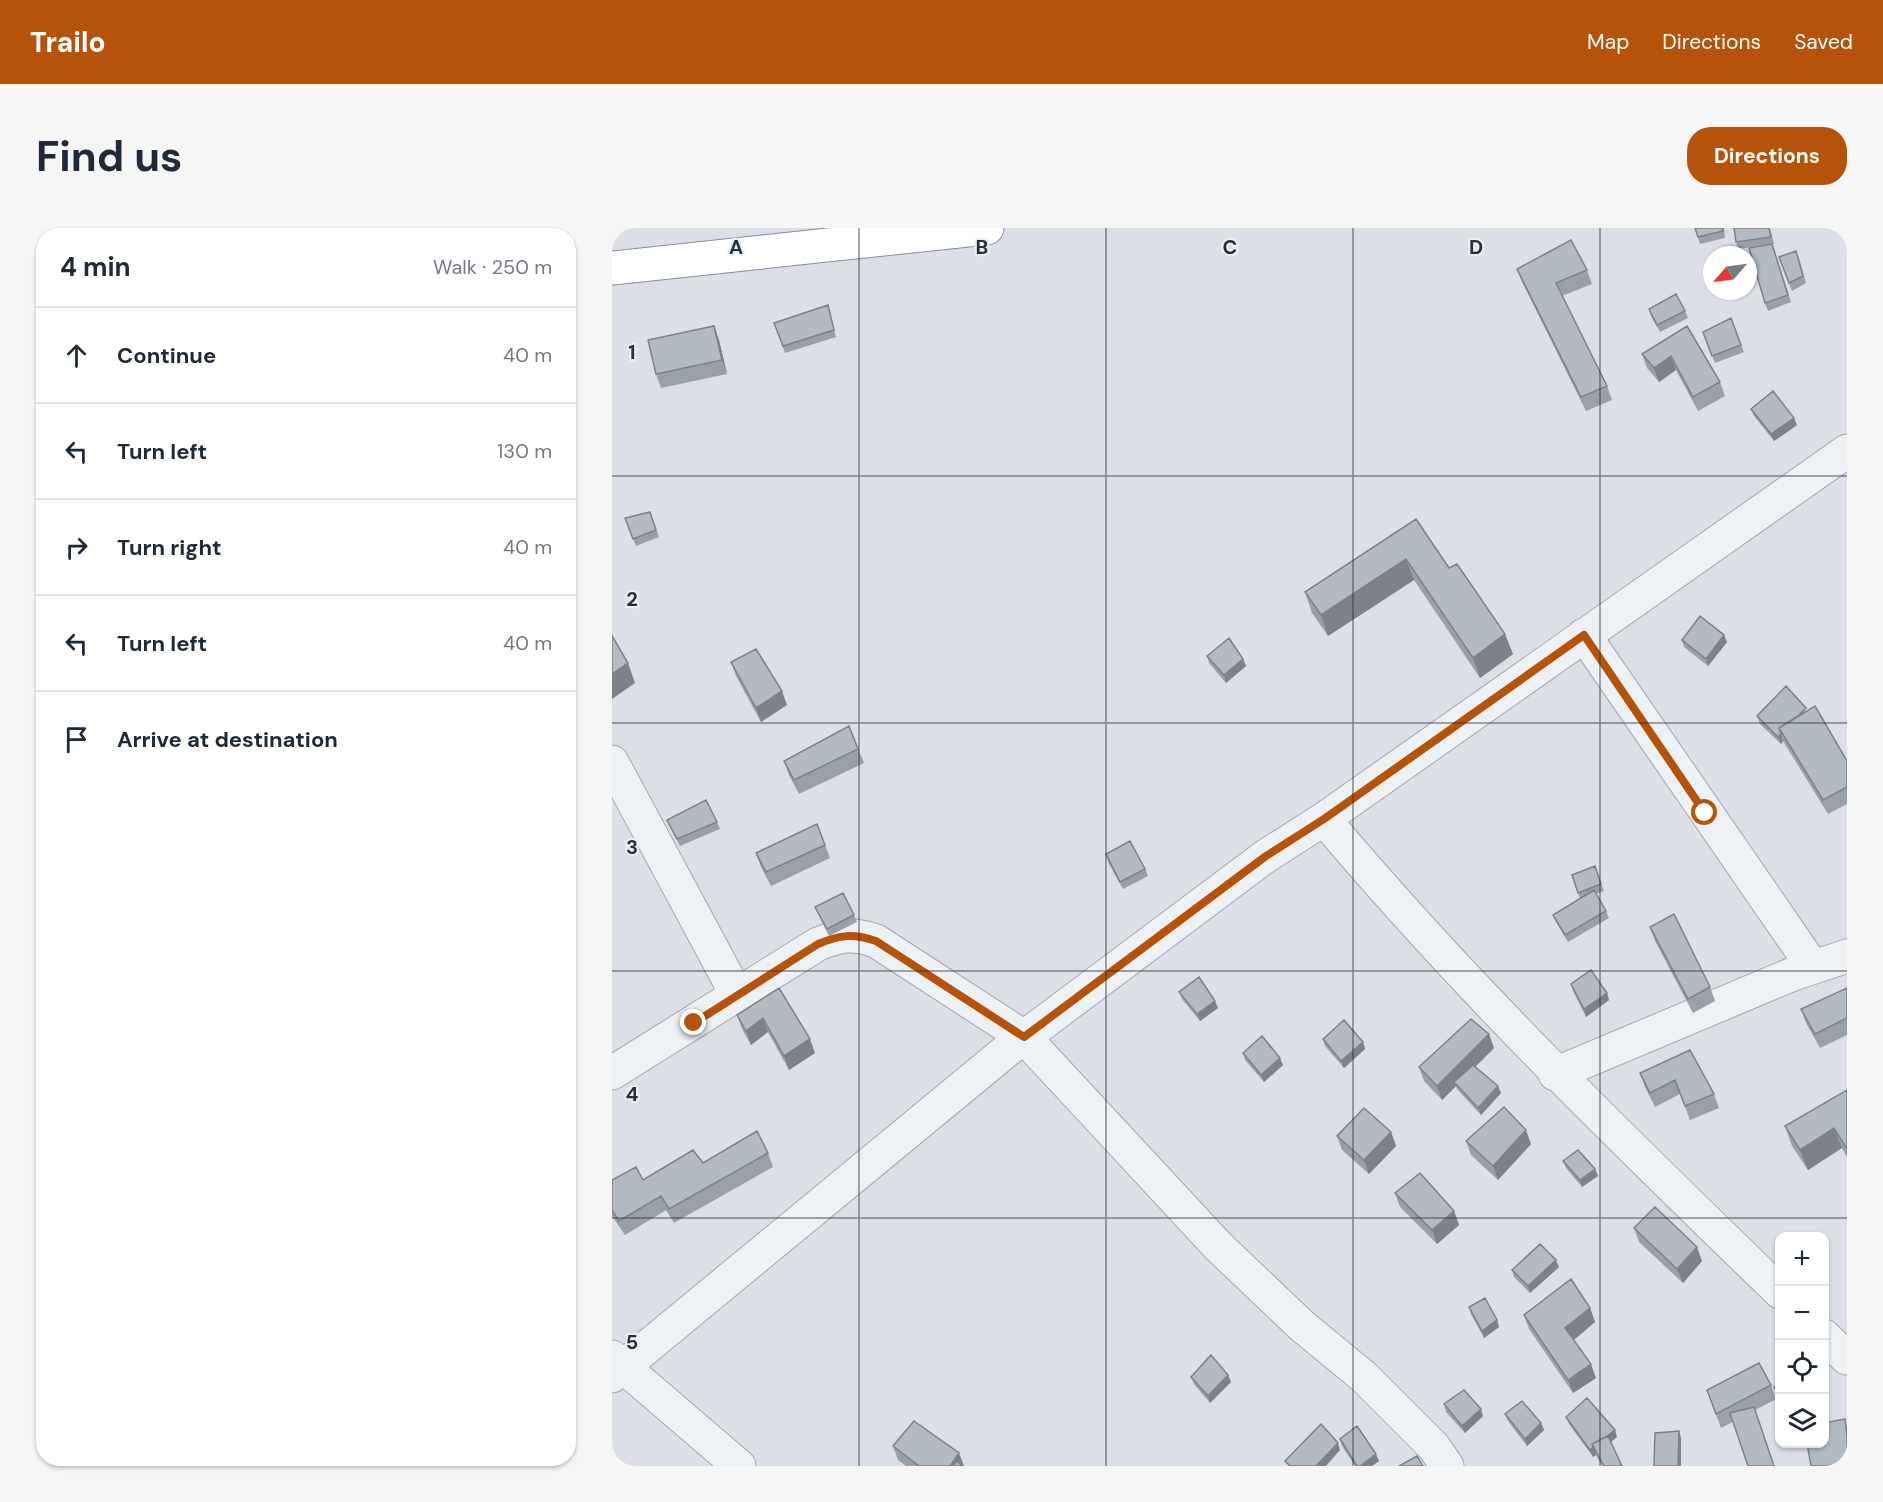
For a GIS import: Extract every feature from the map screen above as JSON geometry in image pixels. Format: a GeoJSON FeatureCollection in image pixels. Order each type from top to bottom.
{"type":"FeatureCollection","features":[{"type":"Feature","properties":{"kind":"highway"},"geometry":{"type":"LineString","coordinates":[[612,268],[854,235],[987,228]]}},
{"type":"Feature","properties":{"kind":"street"},"geometry":{"type":"LineString","coordinates":[[739,1466],[616,1367],[1024,1037],[1266,856],[1324,819],[1847,451]]}},
{"type":"Feature","properties":{"kind":"street"},"geometry":{"type":"LineString","coordinates":[[1584,635],[1813,967]]}},
{"type":"Feature","properties":{"kind":"street"},"geometry":{"type":"LineString","coordinates":[[612,762],[737,995]]}},
{"type":"Feature","properties":{"kind":"street"},"geometry":{"type":"LineString","coordinates":[[1324,819],[1379,885],[1555,1074],[1775,1288]]}},
{"type":"Feature","properties":{"kind":"street"},"geometry":{"type":"LineString","coordinates":[[612,1073],[818,944],[838,936],[856,934],[876,941],[1024,1037],[1218,1246],[1301,1325],[1364,1377],[1434,1447],[1447,1466]]}},
{"type":"Feature","properties":{"kind":"street"},"geometry":{"type":"LineString","coordinates":[[1555,1074],[1813,967],[1847,956]]}},
{"type":"Feature","properties":{"kind":"street"},"geometry":{"type":"LineString","coordinates":[[1828,1340],[1847,1358]]}},
{"type":"Feature","properties":{"kind":"building"},"geometry":{"type":"Polygon","coordinates":[[[1695,228],[1722,228],[1723,231],[1698,237],[1695,228]]]}},
{"type":"Feature","properties":{"kind":"building"},"geometry":{"type":"Polygon","coordinates":[[[1734,228],[1769,228],[1771,237],[1736,242],[1734,228]]]}},
{"type":"Feature","properties":{"kind":"building"},"geometry":{"type":"Polygon","coordinates":[[[1571,240],[1587,270],[1556,283],[1607,386],[1581,397],[1517,269],[1571,240]]]}},
{"type":"Feature","properties":{"kind":"building"},"geometry":{"type":"Polygon","coordinates":[[[1772,244],[1788,295],[1765,303],[1757,276],[1757,247],[1772,244]]]}},
{"type":"Feature","properties":{"kind":"building"},"geometry":{"type":"Polygon","coordinates":[[[1796,251],[1803,276],[1789,283],[1779,257],[1796,251]]]}},
{"type":"Feature","properties":{"kind":"building"},"geometry":{"type":"Polygon","coordinates":[[[1676,294],[1685,311],[1657,325],[1649,309],[1676,294]]]}},
{"type":"Feature","properties":{"kind":"building"},"geometry":{"type":"Polygon","coordinates":[[[828,305],[834,330],[783,346],[774,323],[828,305]]]}},
{"type":"Feature","properties":{"kind":"building"},"geometry":{"type":"Polygon","coordinates":[[[1731,318],[1741,345],[1712,356],[1703,332],[1731,318]]]}},
{"type":"Feature","properties":{"kind":"building"},"geometry":{"type":"Polygon","coordinates":[[[714,326],[722,360],[656,374],[648,340],[714,326]]]}},
{"type":"Feature","properties":{"kind":"building"},"geometry":{"type":"Polygon","coordinates":[[[1687,326],[1720,382],[1693,397],[1671,356],[1654,368],[1642,354],[1687,326]]]}},
{"type":"Feature","properties":{"kind":"building"},"geometry":{"type":"Polygon","coordinates":[[[1773,391],[1794,418],[1771,434],[1751,409],[1773,391]]]}},
{"type":"Feature","properties":{"kind":"building"},"geometry":{"type":"Polygon","coordinates":[[[650,512],[656,530],[633,539],[625,518],[650,512]]]}},
{"type":"Feature","properties":{"kind":"building"},"geometry":{"type":"Polygon","coordinates":[[[1416,519],[1449,568],[1457,564],[1505,634],[1473,658],[1406,559],[1321,615],[1305,592],[1416,519]]]}},
{"type":"Feature","properties":{"kind":"building"},"geometry":{"type":"Polygon","coordinates":[[[1700,616],[1724,635],[1706,659],[1682,640],[1700,616]]]}},
{"type":"Feature","properties":{"kind":"building"},"geometry":{"type":"Polygon","coordinates":[[[612,636],[628,663],[612,674],[612,636]]]}},
{"type":"Feature","properties":{"kind":"building"},"geometry":{"type":"Polygon","coordinates":[[[1229,638],[1243,659],[1224,675],[1207,656],[1229,638]]]}},
{"type":"Feature","properties":{"kind":"building"},"geometry":{"type":"Polygon","coordinates":[[[756,649],[782,691],[756,708],[731,662],[756,649]]]}},
{"type":"Feature","properties":{"kind":"building"},"geometry":{"type":"Polygon","coordinates":[[[1786,686],[1806,708],[1779,728],[1781,734],[1778,737],[1757,716],[1786,686]]]}},
{"type":"Feature","properties":{"kind":"building"},"geometry":{"type":"Polygon","coordinates":[[[1815,706],[1847,761],[1847,787],[1823,800],[1779,728],[1815,706]]]}},
{"type":"Feature","properties":{"kind":"building"},"geometry":{"type":"Polygon","coordinates":[[[849,726],[858,749],[794,780],[784,761],[849,726]]]}},
{"type":"Feature","properties":{"kind":"building"},"geometry":{"type":"Polygon","coordinates":[[[706,800],[717,822],[677,839],[667,820],[706,800]]]}},
{"type":"Feature","properties":{"kind":"building"},"geometry":{"type":"Polygon","coordinates":[[[817,824],[825,845],[766,872],[756,853],[817,824]]]}},
{"type":"Feature","properties":{"kind":"building"},"geometry":{"type":"Polygon","coordinates":[[[1130,841],[1145,869],[1120,882],[1106,854],[1130,841]]]}},
{"type":"Feature","properties":{"kind":"building"},"geometry":{"type":"Polygon","coordinates":[[[1595,866],[1601,884],[1578,893],[1572,875],[1595,866]]]}},
{"type":"Feature","properties":{"kind":"building"},"geometry":{"type":"Polygon","coordinates":[[[1594,890],[1606,911],[1565,935],[1553,915],[1594,890]]]}},
{"type":"Feature","properties":{"kind":"building"},"geometry":{"type":"Polygon","coordinates":[[[843,893],[854,915],[827,929],[815,907],[843,893]]]}},
{"type":"Feature","properties":{"kind":"building"},"geometry":{"type":"Polygon","coordinates":[[[1674,914],[1710,987],[1688,999],[1650,927],[1674,914]]]}},
{"type":"Feature","properties":{"kind":"building"},"geometry":{"type":"Polygon","coordinates":[[[1591,970],[1607,993],[1584,1009],[1571,984],[1591,970]]]}},
{"type":"Feature","properties":{"kind":"building"},"geometry":{"type":"Polygon","coordinates":[[[1199,977],[1215,1001],[1197,1014],[1179,992],[1199,977]]]}},
{"type":"Feature","properties":{"kind":"building"},"geometry":{"type":"Polygon","coordinates":[[[779,988],[810,1039],[784,1056],[763,1018],[746,1031],[737,1015],[779,988]]]}},
{"type":"Feature","properties":{"kind":"building"},"geometry":{"type":"Polygon","coordinates":[[[1847,988],[1847,1018],[1815,1034],[1801,1009],[1847,988]]]}},
{"type":"Feature","properties":{"kind":"building"},"geometry":{"type":"Polygon","coordinates":[[[1471,1019],[1489,1034],[1437,1086],[1419,1067],[1471,1019]]]}},
{"type":"Feature","properties":{"kind":"building"},"geometry":{"type":"Polygon","coordinates":[[[1344,1020],[1363,1042],[1341,1061],[1323,1039],[1344,1020]]]}},
{"type":"Feature","properties":{"kind":"building"},"geometry":{"type":"Polygon","coordinates":[[[1262,1036],[1280,1058],[1261,1075],[1243,1053],[1262,1036]]]}},
{"type":"Feature","properties":{"kind":"building"},"geometry":{"type":"Polygon","coordinates":[[[1690,1050],[1714,1094],[1685,1106],[1675,1080],[1650,1093],[1640,1073],[1690,1050]]]}},
{"type":"Feature","properties":{"kind":"building"},"geometry":{"type":"Polygon","coordinates":[[[1473,1065],[1498,1086],[1478,1108],[1454,1082],[1473,1065]]]}},
{"type":"Feature","properties":{"kind":"building"},"geometry":{"type":"Polygon","coordinates":[[[1847,1090],[1847,1149],[1834,1128],[1800,1150],[1785,1126],[1847,1090]]]}},
{"type":"Feature","properties":{"kind":"building"},"geometry":{"type":"Polygon","coordinates":[[[1504,1107],[1526,1130],[1493,1166],[1466,1141],[1504,1107]]]}},
{"type":"Feature","properties":{"kind":"building"},"geometry":{"type":"Polygon","coordinates":[[[1364,1108],[1391,1132],[1364,1160],[1337,1136],[1364,1108]]]}},
{"type":"Feature","properties":{"kind":"building"},"geometry":{"type":"Polygon","coordinates":[[[757,1131],[768,1153],[669,1209],[661,1196],[619,1221],[612,1210],[612,1180],[636,1167],[643,1180],[693,1150],[703,1163],[757,1131]]]}},
{"type":"Feature","properties":{"kind":"building"},"geometry":{"type":"Polygon","coordinates":[[[1578,1150],[1595,1169],[1580,1180],[1563,1161],[1578,1150]]]}},
{"type":"Feature","properties":{"kind":"building"},"geometry":{"type":"Polygon","coordinates":[[[1420,1173],[1454,1211],[1432,1230],[1395,1193],[1420,1173]]]}},
{"type":"Feature","properties":{"kind":"building"},"geometry":{"type":"Polygon","coordinates":[[[1655,1207],[1697,1247],[1677,1269],[1634,1228],[1655,1207]]]}},
{"type":"Feature","properties":{"kind":"building"},"geometry":{"type":"Polygon","coordinates":[[[1540,1244],[1556,1260],[1528,1286],[1512,1270],[1540,1244]]]}},
{"type":"Feature","properties":{"kind":"building"},"geometry":{"type":"Polygon","coordinates":[[[1571,1279],[1590,1308],[1565,1328],[1591,1364],[1568,1380],[1524,1315],[1571,1279]]]}},
{"type":"Feature","properties":{"kind":"building"},"geometry":{"type":"Polygon","coordinates":[[[1485,1298],[1497,1320],[1482,1331],[1469,1307],[1485,1298]]]}},
{"type":"Feature","properties":{"kind":"building"},"geometry":{"type":"Polygon","coordinates":[[[1211,1355],[1228,1375],[1208,1396],[1191,1377],[1211,1355]]]}},
{"type":"Feature","properties":{"kind":"building"},"geometry":{"type":"Polygon","coordinates":[[[1759,1363],[1771,1385],[1716,1414],[1707,1390],[1759,1363]]]}},
{"type":"Feature","properties":{"kind":"building"},"geometry":{"type":"Polygon","coordinates":[[[1464,1390],[1481,1409],[1462,1426],[1444,1404],[1464,1390]]]}},
{"type":"Feature","properties":{"kind":"building"},"geometry":{"type":"Polygon","coordinates":[[[1587,1398],[1615,1430],[1592,1444],[1593,1447],[1590,1450],[1566,1417],[1587,1398]]]}},
{"type":"Feature","properties":{"kind":"building"},"geometry":{"type":"Polygon","coordinates":[[[1522,1401],[1541,1423],[1525,1439],[1505,1414],[1522,1401]]]}},
{"type":"Feature","properties":{"kind":"building"},"geometry":{"type":"Polygon","coordinates":[[[1754,1407],[1774,1466],[1748,1466],[1730,1413],[1754,1407]]]}},
{"type":"Feature","properties":{"kind":"building"},"geometry":{"type":"Polygon","coordinates":[[[1845,1419],[1847,1463],[1811,1466],[1808,1448],[1829,1448],[1829,1422],[1845,1419]]]}},
{"type":"Feature","properties":{"kind":"building"},"geometry":{"type":"Polygon","coordinates":[[[914,1421],[959,1453],[950,1466],[919,1466],[893,1446],[914,1421]]]}},
{"type":"Feature","properties":{"kind":"building"},"geometry":{"type":"Polygon","coordinates":[[[1321,1424],[1338,1443],[1316,1466],[1290,1466],[1285,1461],[1321,1424]]]}},
{"type":"Feature","properties":{"kind":"building"},"geometry":{"type":"Polygon","coordinates":[[[1357,1426],[1376,1454],[1360,1466],[1357,1466],[1340,1439],[1357,1426]]]}},
{"type":"Feature","properties":{"kind":"building"},"geometry":{"type":"Polygon","coordinates":[[[1679,1431],[1678,1466],[1654,1466],[1655,1433],[1679,1431]]]}},
{"type":"Feature","properties":{"kind":"building"},"geometry":{"type":"Polygon","coordinates":[[[1608,1436],[1622,1466],[1604,1466],[1592,1444],[1608,1436]]]}},
{"type":"Feature","properties":{"kind":"building"},"geometry":{"type":"Polygon","coordinates":[[[1417,1456],[1423,1466],[1399,1466],[1417,1456]]]}},
{"type":"Feature","properties":{"kind":"route"},"geometry":{"type":"LineString","coordinates":[[694,1023],[818,944],[838,936],[856,934],[876,941],[1024,1037],[1266,856],[1324,819],[1584,635],[1705,813]]}}]}
